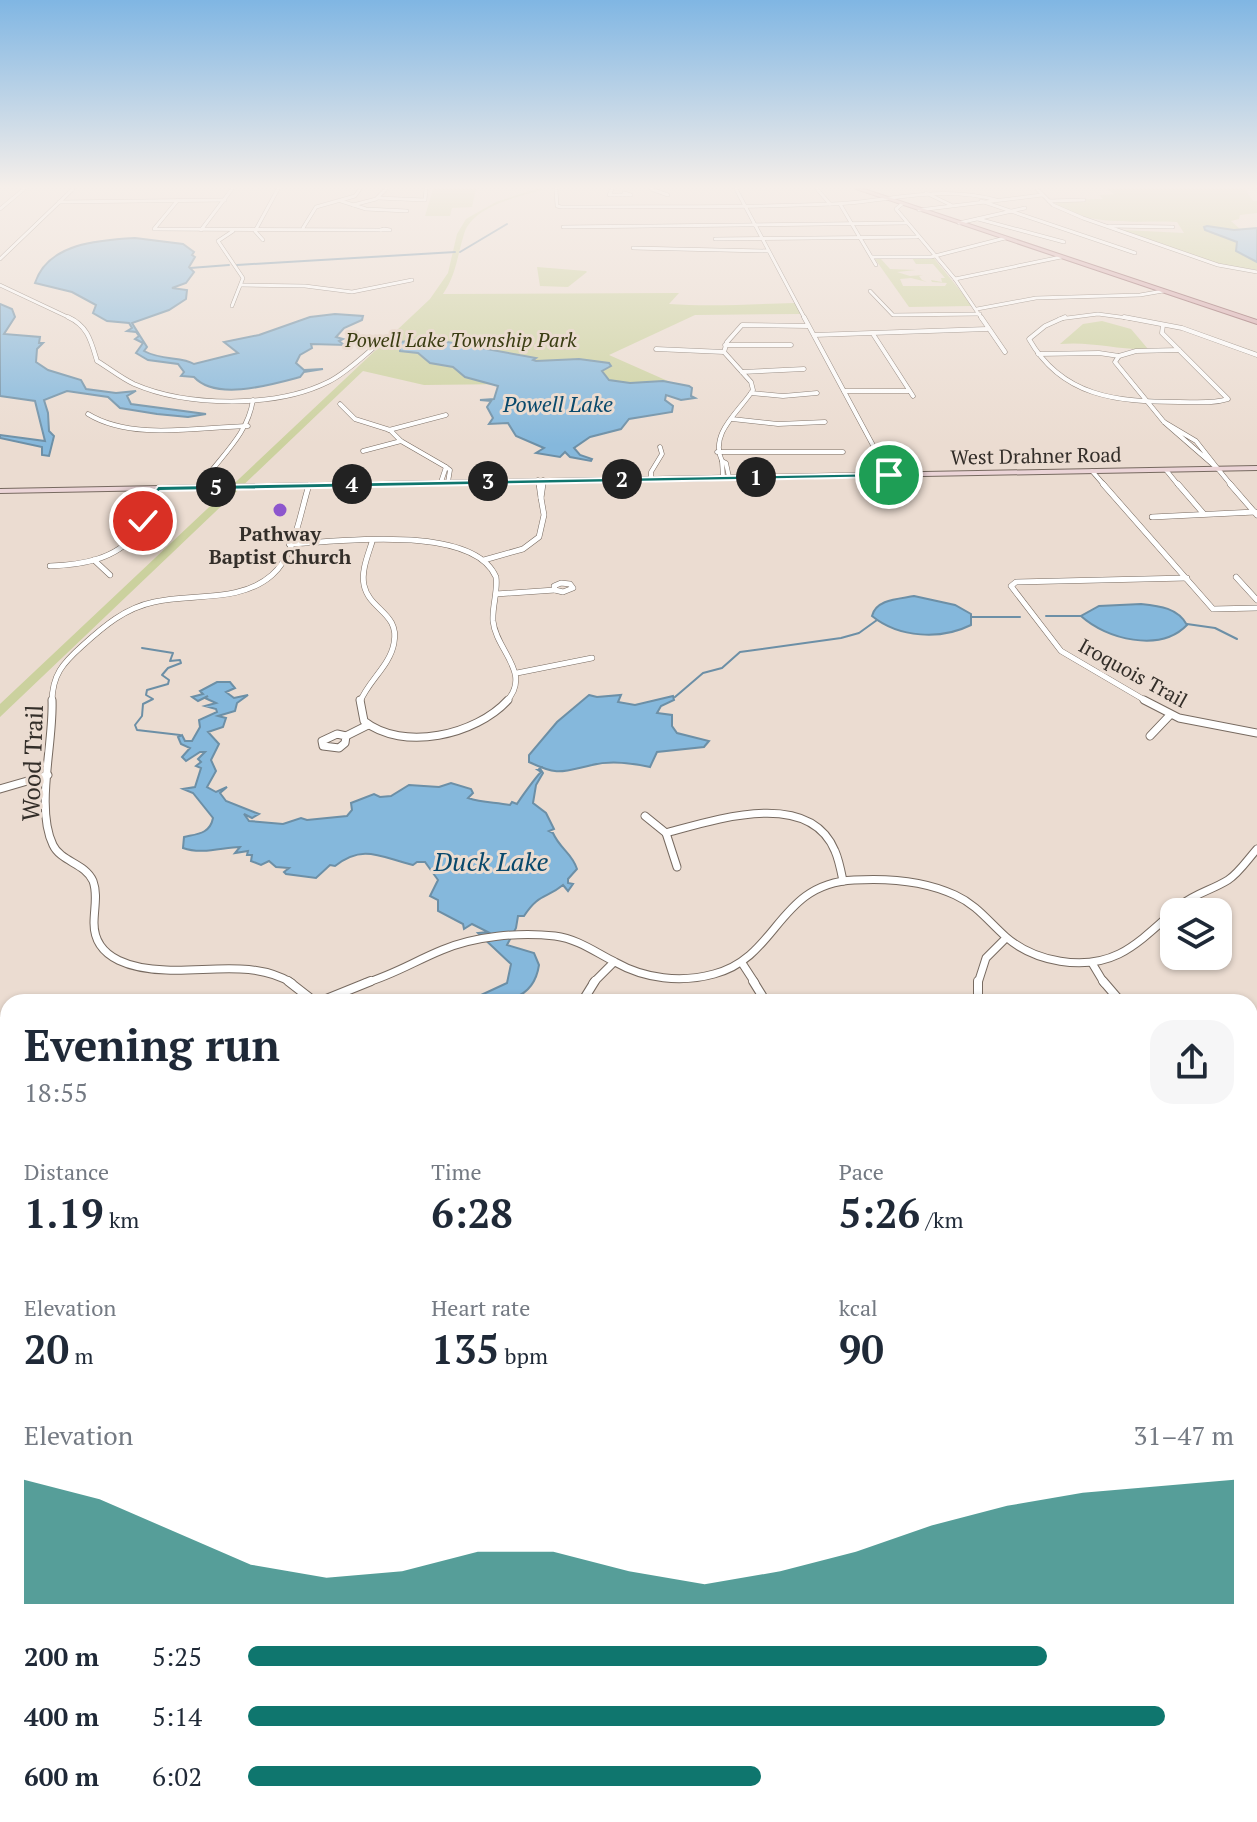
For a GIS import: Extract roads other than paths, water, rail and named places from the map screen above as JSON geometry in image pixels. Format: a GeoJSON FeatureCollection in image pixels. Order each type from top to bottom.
{"type":"FeatureCollection","features":[{"type":"Feature","properties":{"kind":"main road"},"geometry":{"type":"LineString","coordinates":[[1111,274],[1257,322]]}},
{"type":"Feature","properties":{"kind":"street"},"geometry":{"type":"LineString","coordinates":[[232,306],[241,285],[241,274]]}},
{"type":"Feature","properties":{"kind":"street"},"geometry":{"type":"LineString","coordinates":[[780,274],[889,475]]}},
{"type":"Feature","properties":{"kind":"street"},"geometry":{"type":"LineString","coordinates":[[951,274],[1005,352]]}},
{"type":"Feature","properties":{"kind":"street"},"geometry":{"type":"LineString","coordinates":[[955,279],[979,274]]}},
{"type":"Feature","properties":{"kind":"street"},"geometry":{"type":"LineString","coordinates":[[241,285],[305,286],[352,292],[412,280]]}},
{"type":"Feature","properties":{"kind":"street"},"geometry":{"type":"LineString","coordinates":[[0,282],[79,322],[90,336],[97,361],[130,383],[192,399],[253,400],[294,394],[329,382],[377,345]]}},
{"type":"Feature","properties":{"kind":"street"},"geometry":{"type":"LineString","coordinates":[[870,291],[875,292],[893,315],[980,314]]}},
{"type":"Feature","properties":{"kind":"street"},"geometry":{"type":"LineString","coordinates":[[977,309],[1042,298],[1161,291]]}},
{"type":"Feature","properties":{"kind":"street"},"geometry":{"type":"LineString","coordinates":[[1163,325],[1162,333],[1228,399],[1144,403],[1111,398],[1061,378],[1029,342],[1032,335],[1074,313],[1099,313],[1163,325],[1257,358]]}},
{"type":"Feature","properties":{"kind":"street"},"geometry":{"type":"LineString","coordinates":[[724,352],[725,345],[739,326],[808,325]]}},
{"type":"Feature","properties":{"kind":"street"},"geometry":{"type":"LineString","coordinates":[[814,335],[987,329]]}},
{"type":"Feature","properties":{"kind":"street"},"geometry":{"type":"LineString","coordinates":[[873,334],[913,396]]}},
{"type":"Feature","properties":{"kind":"street"},"geometry":{"type":"LineString","coordinates":[[725,345],[791,345]]}},
{"type":"Feature","properties":{"kind":"street"},"geometry":{"type":"LineString","coordinates":[[656,349],[724,352],[751,382],[751,393],[721,435],[717,452],[726,463],[726,477]]}},
{"type":"Feature","properties":{"kind":"street"},"geometry":{"type":"LineString","coordinates":[[1038,354],[1119,356],[1136,351],[1179,350]]}},
{"type":"Feature","properties":{"kind":"street"},"geometry":{"type":"LineString","coordinates":[[1119,356],[1115,362],[1138,389],[1144,403],[1218,469]]}},
{"type":"Feature","properties":{"kind":"street"},"geometry":{"type":"LineString","coordinates":[[742,372],[804,369]]}},
{"type":"Feature","properties":{"kind":"street"},"geometry":{"type":"LineString","coordinates":[[844,391],[909,391]]}},
{"type":"Feature","properties":{"kind":"street"},"geometry":{"type":"LineString","coordinates":[[751,393],[790,396],[817,393]]}},
{"type":"Feature","properties":{"kind":"street"},"geometry":{"type":"LineString","coordinates":[[199,487],[207,473],[235,445],[248,426],[253,400]]}},
{"type":"Feature","properties":{"kind":"street"},"geometry":{"type":"LineString","coordinates":[[340,404],[355,419],[389,430],[401,441],[446,467],[450,470],[445,482]]}},
{"type":"Feature","properties":{"kind":"street"},"geometry":{"type":"LineString","coordinates":[[88,414],[102,424],[124,428],[248,426]]}},
{"type":"Feature","properties":{"kind":"street"},"geometry":{"type":"LineString","coordinates":[[389,430],[446,415]]}},
{"type":"Feature","properties":{"kind":"street"},"geometry":{"type":"LineString","coordinates":[[732,419],[778,424],[825,422]]}},
{"type":"Feature","properties":{"kind":"street"},"geometry":{"type":"LineString","coordinates":[[1164,422],[1204,450],[1256,513]]}},
{"type":"Feature","properties":{"kind":"street"},"geometry":{"type":"LineString","coordinates":[[363,451],[401,441]]}},
{"type":"Feature","properties":{"kind":"street"},"geometry":{"type":"LineString","coordinates":[[651,479],[651,472],[662,454],[660,447]]}},
{"type":"Feature","properties":{"kind":"street"},"geometry":{"type":"LineString","coordinates":[[1196,450],[1204,450]]}},
{"type":"Feature","properties":{"kind":"street"},"geometry":{"type":"LineString","coordinates":[[717,452],[843,452]]}},
{"type":"Feature","properties":{"kind":"street","name":"West Drahner Road"},"geometry":{"type":"LineString","coordinates":[[0,491],[1257,468]]}},
{"type":"Feature","properties":{"kind":"street"},"geometry":{"type":"LineString","coordinates":[[1166,470],[1203,513]]}},
{"type":"Feature","properties":{"kind":"street"},"geometry":{"type":"LineString","coordinates":[[1092,471],[1213,609],[1257,608]]}},
{"type":"Feature","properties":{"kind":"street"},"geometry":{"type":"LineString","coordinates":[[484,560],[520,550],[541,538],[540,480]]}},
{"type":"Feature","properties":{"kind":"street","name":"Wood Trail"},"geometry":{"type":"LineString","coordinates":[[306,994],[288,981],[264,972],[177,971],[124,963],[109,955],[94,936],[93,879],[85,869],[59,854],[50,839],[46,818],[56,674],[90,638],[117,616],[134,607],[168,599],[224,595],[263,582],[281,566],[309,485]]}},
{"type":"Feature","properties":{"kind":"street"},"geometry":{"type":"LineString","coordinates":[[50,566],[94,560],[128,541],[143,521],[146,508],[158,488]]}},
{"type":"Feature","properties":{"kind":"street"},"geometry":{"type":"LineString","coordinates":[[1152,517],[1256,513]]}},
{"type":"Feature","properties":{"kind":"street"},"geometry":{"type":"LineString","coordinates":[[289,544],[372,542],[439,542],[470,551],[484,560],[493,569],[497,581],[493,622],[517,673],[516,690],[506,704],[442,734],[399,737],[368,725],[360,713],[361,698],[388,659],[395,642],[390,616],[365,590],[363,581],[372,542]]}},
{"type":"Feature","properties":{"kind":"street"},"geometry":{"type":"LineString","coordinates":[[94,560],[110,575]]}},
{"type":"Feature","properties":{"kind":"street"},"geometry":{"type":"LineString","coordinates":[[1236,577],[1257,600]]}},
{"type":"Feature","properties":{"kind":"street","name":"Iroquois Trail"},"geometry":{"type":"LineString","coordinates":[[1187,578],[1016,582],[1011,586],[1061,651],[1170,715],[1257,733]]}},
{"type":"Feature","properties":{"kind":"street"},"geometry":{"type":"LineString","coordinates":[[496,594],[555,590]]}},
{"type":"Feature","properties":{"kind":"street"},"geometry":{"type":"LineString","coordinates":[[517,673],[592,658]]}},
{"type":"Feature","properties":{"kind":"street"},"geometry":{"type":"LineString","coordinates":[[1150,736],[1170,715]]}},
{"type":"Feature","properties":{"kind":"street"},"geometry":{"type":"LineString","coordinates":[[346,736],[368,725]]}},
{"type":"Feature","properties":{"kind":"street"},"geometry":{"type":"LineString","coordinates":[[0,789],[48,775]]}},
{"type":"Feature","properties":{"kind":"street"},"geometry":{"type":"LineString","coordinates":[[666,833],[748,812],[778,812],[796,816],[831,838],[841,861],[843,881]]}},
{"type":"Feature","properties":{"kind":"street"},"geometry":{"type":"LineString","coordinates":[[645,816],[666,833],[677,867]]}},
{"type":"Feature","properties":{"kind":"street"},"geometry":{"type":"LineString","coordinates":[[334,994],[353,985],[399,972],[445,948],[476,941],[545,934],[568,938],[649,976],[703,977],[742,963],[770,936],[802,896],[813,889],[843,881],[911,883],[942,889],[971,904],[1006,938],[1039,956],[1092,963],[1111,959],[1123,952],[1195,894],[1230,879],[1257,849]]}},
{"type":"Feature","properties":{"kind":"street"},"geometry":{"type":"LineString","coordinates":[[978,994],[978,969],[992,949],[1006,938]]}},
{"type":"Feature","properties":{"kind":"street"},"geometry":{"type":"LineString","coordinates":[[586,994],[614,962]]}},
{"type":"Feature","properties":{"kind":"street"},"geometry":{"type":"LineString","coordinates":[[742,963],[761,994]]}},
{"type":"Feature","properties":{"kind":"street"},"geometry":{"type":"LineString","coordinates":[[1092,963],[1114,994]]}},
{"type":"Feature","properties":{"kind":"water"},"geometry":{"type":"Polygon","coordinates":[[[40,274],[193,274],[186,283],[172,288],[187,290],[186,299],[169,310],[132,323],[147,347],[144,351],[194,364],[238,353],[224,342],[259,335],[310,317],[335,314],[363,316],[362,320],[344,328],[336,337],[343,339],[339,341],[344,345],[311,344],[312,348],[300,355],[296,363],[304,370],[323,369],[259,387],[229,390],[204,384],[194,377],[181,376],[184,372],[178,364],[148,360],[136,353],[143,343],[135,339],[139,336],[136,332],[127,331],[132,328],[129,323],[107,321],[93,313],[96,305],[72,292],[35,283],[40,274]]]}},
{"type":"Feature","properties":{"kind":"water"},"geometry":{"type":"Polygon","coordinates":[[[0,304],[12,309],[15,317],[4,334],[40,337],[39,343],[43,343],[37,349],[36,362],[48,370],[81,380],[86,389],[116,393],[136,391],[127,396],[131,404],[206,414],[188,417],[120,408],[108,397],[67,391],[44,400],[49,431],[54,436],[49,456],[42,455],[42,447],[0,438],[0,435],[45,441],[35,401],[0,396],[0,304]]]}},
{"type":"Feature","properties":{"kind":"water","name":"Powell Lake"},"geometry":{"type":"Polygon","coordinates":[[[431,339],[536,358],[533,360],[536,361],[579,359],[609,363],[611,366],[602,371],[609,380],[630,383],[663,381],[689,386],[692,388],[691,396],[695,398],[681,400],[666,395],[665,400],[673,406],[672,412],[629,419],[621,429],[590,437],[574,448],[591,461],[570,457],[565,452],[560,457],[536,453],[544,448],[516,436],[508,423],[489,424],[493,418],[487,407],[491,401],[480,400],[494,399],[498,386],[465,377],[453,367],[430,363],[418,353],[400,351],[400,342],[431,339]]]}},
{"type":"Feature","properties":{"kind":"water"},"geometry":{"type":"Polygon","coordinates":[[[914,596],[955,605],[971,614],[971,625],[947,633],[920,634],[895,629],[872,616],[883,603],[914,596]]]}},
{"type":"Feature","properties":{"kind":"water"},"geometry":{"type":"Polygon","coordinates":[[[1141,604],[1174,611],[1187,625],[1163,639],[1133,640],[1104,631],[1081,616],[1099,606],[1141,604]]]}},
{"type":"Feature","properties":{"kind":"water","name":"Duck Lake"},"geometry":{"type":"Polygon","coordinates":[[[217,682],[230,682],[235,688],[226,692],[234,698],[248,695],[237,703],[235,711],[218,716],[226,718],[223,727],[208,732],[219,744],[211,760],[216,771],[207,787],[216,792],[227,787],[220,793],[226,801],[259,814],[252,818],[244,814],[249,821],[283,824],[301,818],[347,816],[352,810],[351,803],[374,794],[391,796],[409,785],[439,787],[451,783],[471,789],[473,793],[468,798],[517,804],[541,772],[538,770],[541,770],[543,773],[536,785],[533,803],[546,813],[554,829],[549,831],[577,869],[568,879],[568,883],[573,884],[568,891],[563,885],[538,900],[524,916],[518,916],[507,945],[534,953],[539,965],[529,988],[521,994],[483,994],[507,983],[511,964],[478,933],[488,932],[472,924],[464,929],[463,924],[438,911],[438,900],[430,896],[438,880],[425,862],[413,865],[373,854],[355,855],[335,866],[330,865],[316,878],[286,874],[284,872],[289,868],[276,867],[269,861],[261,865],[251,861],[252,855],[247,855],[248,851],[235,853],[240,847],[205,851],[183,848],[184,837],[206,830],[213,818],[193,793],[183,789],[195,787],[201,768],[196,766],[201,762],[198,759],[205,752],[186,761],[182,757],[190,748],[181,744],[178,737],[182,735],[185,741],[192,741],[200,727],[199,720],[217,712],[205,706],[216,703],[205,698],[208,696],[198,701],[192,697],[203,694],[200,691],[217,682]]]}},
{"type":"Feature","properties":{"kind":"water"},"geometry":{"type":"Polygon","coordinates":[[[589,695],[621,695],[618,702],[635,705],[673,696],[674,700],[661,706],[657,713],[672,715],[672,726],[677,733],[709,741],[704,747],[657,752],[650,767],[599,763],[560,771],[529,762],[529,755],[557,722],[589,695]]]}},
{"type":"Feature","properties":{"kind":"waterway"},"geometry":{"type":"LineString","coordinates":[[1046,616],[1081,616]]}},
{"type":"Feature","properties":{"kind":"waterway"},"geometry":{"type":"LineString","coordinates":[[972,617],[1020,617]]}},
{"type":"Feature","properties":{"kind":"waterway"},"geometry":{"type":"LineString","coordinates":[[675,697],[703,673],[722,668],[740,652],[841,638],[859,633],[877,620]]}},
{"type":"Feature","properties":{"kind":"waterway"},"geometry":{"type":"LineString","coordinates":[[1187,624],[1215,628],[1237,639]]}},
{"type":"Feature","properties":{"kind":"waterway"},"geometry":{"type":"LineString","coordinates":[[142,648],[173,653],[170,661],[180,660],[181,663],[168,668],[162,675],[169,680],[168,684],[147,690],[146,695],[153,699],[143,704],[142,716],[135,725],[137,730],[180,735]]}},
{"type":"Feature","properties":{"kind":"place","name":"Pathway Baptist Church"},"geometry":{"type":"Point","coordinates":[280,510]}},
{"type":"Feature","properties":{"kind":"park label","name":"Powell Lake Township Park"},"geometry":{"type":"Point","coordinates":[461,340]}}]}
